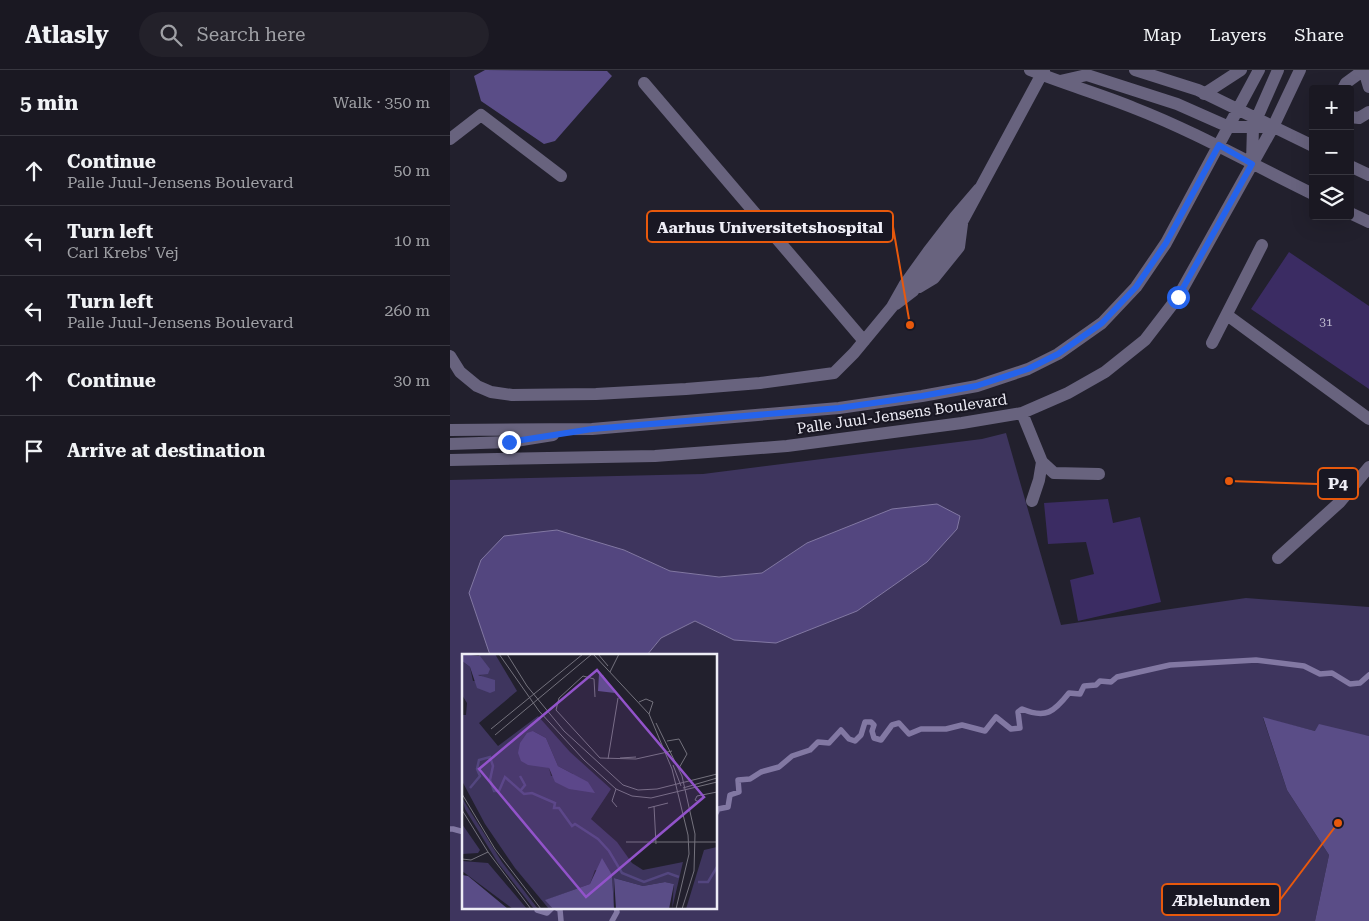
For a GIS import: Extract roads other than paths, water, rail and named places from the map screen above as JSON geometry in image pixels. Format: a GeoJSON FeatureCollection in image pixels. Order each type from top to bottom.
{"type":"FeatureCollection","features":[{"type":"Feature","properties":{"kind":"street"},"geometry":{"type":"LineString","coordinates":[[1135,70],[1154,73],[1204,94],[1238,110],[1254,123]]}},
{"type":"Feature","properties":{"kind":"street"},"geometry":{"type":"LineString","coordinates":[[1204,94],[1241,70]]}},
{"type":"Feature","properties":{"kind":"street","name":"Palle Juul-Jensens Boulevard"},"geometry":{"type":"LineString","coordinates":[[450,430],[592,429],[839,408],[976,386],[1028,369],[1058,354],[1102,323],[1136,287],[1166,243],[1259,70]]}},
{"type":"Feature","properties":{"kind":"street"},"geometry":{"type":"LineString","coordinates":[[1252,164],[1254,123],[1278,70]]}},
{"type":"Feature","properties":{"kind":"street","name":"Palle Juul-Jensens Boulevard"},"geometry":{"type":"LineString","coordinates":[[450,460],[654,456],[787,446],[962,423],[1022,413],[1068,393],[1105,372],[1145,340],[1178,297],[1273,127],[1300,70]]}},
{"type":"Feature","properties":{"kind":"street"},"geometry":{"type":"LineString","coordinates":[[1345,85],[1364,70],[1369,86]]}},
{"type":"Feature","properties":{"kind":"street"},"geometry":{"type":"LineString","coordinates":[[450,356],[460,372],[477,386],[491,392],[512,395],[596,394],[760,382],[834,373],[909,288],[979,189],[1039,72],[1134,108],[1219,145],[1252,164],[1309,192]]}},
{"type":"Feature","properties":{"kind":"street"},"geometry":{"type":"LineString","coordinates":[[1059,81],[1087,75],[1177,104],[1229,127],[1254,123],[1273,127],[1309,144]]}},
{"type":"Feature","properties":{"kind":"street"},"geometry":{"type":"LineString","coordinates":[[644,83],[864,341]]}},
{"type":"Feature","properties":{"kind":"street"},"geometry":{"type":"LineString","coordinates":[[1354,117],[1359,118],[1369,112]]}},
{"type":"Feature","properties":{"kind":"street"},"geometry":{"type":"LineString","coordinates":[[450,139],[481,115],[561,176]]}},
{"type":"Feature","properties":{"kind":"street"},"geometry":{"type":"LineString","coordinates":[[1354,168],[1369,175]]}},
{"type":"Feature","properties":{"kind":"street"},"geometry":{"type":"LineString","coordinates":[[1354,215],[1369,222]]}},
{"type":"Feature","properties":{"kind":"street"},"geometry":{"type":"LineString","coordinates":[[909,288],[934,278],[959,247],[958,219]]}},
{"type":"Feature","properties":{"kind":"street"},"geometry":{"type":"LineString","coordinates":[[1212,343],[1262,245]]}},
{"type":"Feature","properties":{"kind":"street"},"geometry":{"type":"LineString","coordinates":[[1227,315],[1369,419]]}},
{"type":"Feature","properties":{"kind":"street"},"geometry":{"type":"LineString","coordinates":[[1022,413],[1042,462],[1054,473],[1099,474]]}},
{"type":"Feature","properties":{"kind":"street"},"geometry":{"type":"LineString","coordinates":[[450,444],[509,442],[592,429]]}},
{"type":"Feature","properties":{"kind":"street"},"geometry":{"type":"LineString","coordinates":[[1032,501],[1039,480],[1042,462]]}},
{"type":"Feature","properties":{"kind":"street"},"geometry":{"type":"LineString","coordinates":[[1278,558],[1340,502],[1369,467]]}},
{"type":"Feature","properties":{"kind":"waterway"},"geometry":{"type":"LineString","coordinates":[[718,809],[728,807],[730,795],[739,792],[738,780],[750,779],[761,772],[779,767],[792,756],[810,750],[818,742],[829,743],[841,730],[849,739],[855,741],[861,735],[865,722],[871,722],[874,725],[872,731],[874,738],[881,740],[892,725],[899,723],[909,734],[921,729],[946,729],[962,725],[985,731],[996,717],[1011,729],[1020,728],[1018,712],[1022,709],[1037,713],[1049,712],[1059,705],[1069,693],[1080,694],[1084,686],[1096,685],[1100,681],[1111,682],[1117,677],[1170,665],[1256,660],[1304,666],[1320,674],[1332,673],[1350,684],[1360,683],[1369,675]]}},
{"type":"Feature","properties":{"kind":"waterway"},"geometry":{"type":"LineString","coordinates":[[450,829],[462,831]]}},
{"type":"Feature","properties":{"kind":"waterway"},"geometry":{"type":"LineString","coordinates":[[537,908],[537,910],[547,913],[552,908]]}},
{"type":"Feature","properties":{"kind":"waterway"},"geometry":{"type":"LineString","coordinates":[[557,908],[560,910],[561,921]]}},
{"type":"Feature","properties":{"kind":"waterway"},"geometry":{"type":"LineString","coordinates":[[612,921],[617,912],[616,908]]}},
{"type":"Feature","properties":{"kind":"place","name":"Aarhus Universitetshospital"},"geometry":{"type":"Point","coordinates":[910,325]}},
{"type":"Feature","properties":{"kind":"place","name":"P4"},"geometry":{"type":"Point","coordinates":[1229,481]}},
{"type":"Feature","properties":{"kind":"place","name":"Æblelunden"},"geometry":{"type":"Point","coordinates":[1338,823]}}]}
